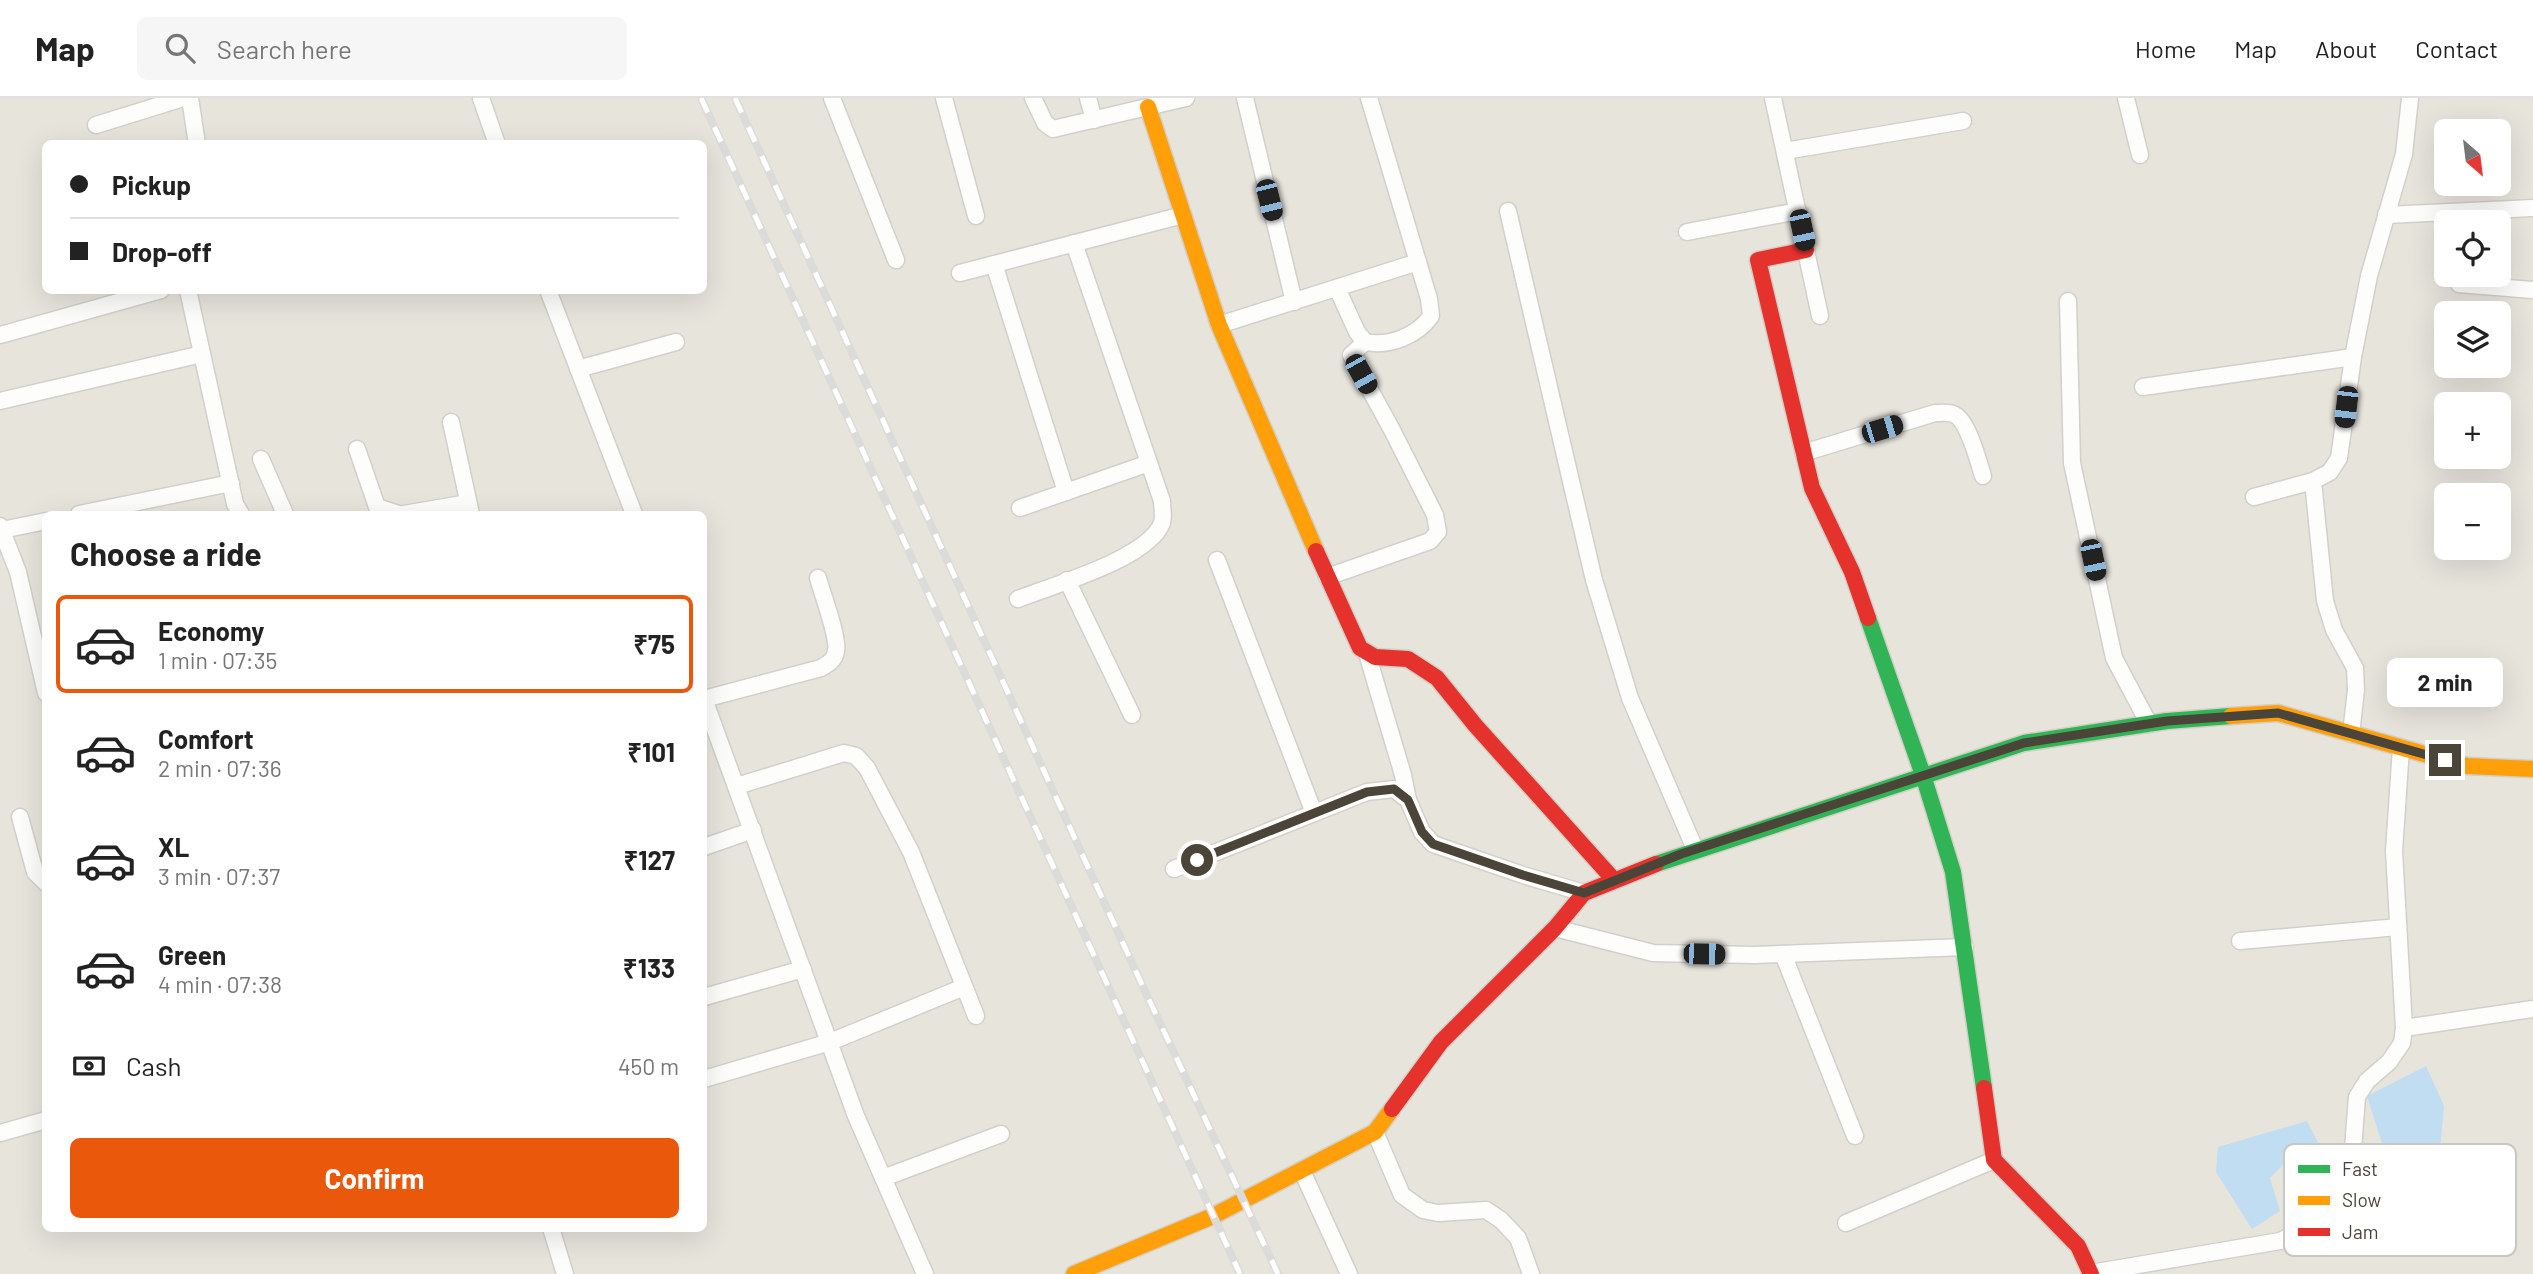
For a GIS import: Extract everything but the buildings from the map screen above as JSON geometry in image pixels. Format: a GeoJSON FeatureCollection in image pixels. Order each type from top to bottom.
{"type":"FeatureCollection","features":[{"type":"Feature","properties":{"kind":"street"},"geometry":{"type":"LineString","coordinates":[[96,125],[183,98]]}},
{"type":"Feature","properties":{"kind":"street"},"geometry":{"type":"LineString","coordinates":[[190,98],[196,140]]}},
{"type":"Feature","properties":{"kind":"street"},"geometry":{"type":"LineString","coordinates":[[481,98],[496,140]]}},
{"type":"Feature","properties":{"kind":"street"},"geometry":{"type":"LineString","coordinates":[[832,98],[896,260]]}},
{"type":"Feature","properties":{"kind":"street"},"geometry":{"type":"LineString","coordinates":[[944,98],[976,216]]}},
{"type":"Feature","properties":{"kind":"street"},"geometry":{"type":"LineString","coordinates":[[1033,98],[1045,123],[1053,129],[1186,98]]}},
{"type":"Feature","properties":{"kind":"street"},"geometry":{"type":"LineString","coordinates":[[1088,98],[1094,120]]}},
{"type":"Feature","properties":{"kind":"street"},"geometry":{"type":"LineString","coordinates":[[1245,98],[1294,302]]}},
{"type":"Feature","properties":{"kind":"street"},"geometry":{"type":"LineString","coordinates":[[1327,577],[1430,541],[1438,532],[1435,515],[1351,355],[1365,342],[1392,342],[1424,327],[1431,316],[1429,299],[1368,98]]}},
{"type":"Feature","properties":{"kind":"street"},"geometry":{"type":"LineString","coordinates":[[1773,98],[1820,316]]}},
{"type":"Feature","properties":{"kind":"street"},"geometry":{"type":"LineString","coordinates":[[2126,98],[2140,155]]}},
{"type":"Feature","properties":{"kind":"street"},"geometry":{"type":"LineString","coordinates":[[2254,497],[2313,481],[2330,472],[2339,458],[2353,356],[2369,276],[2403,154],[2410,98]]}},
{"type":"Feature","properties":{"kind":"street"},"geometry":{"type":"LineString","coordinates":[[1148,107],[1219,325],[1327,577],[1368,654],[1408,800],[1422,832],[1433,844],[1584,893]]}},
{"type":"Feature","properties":{"kind":"street"},"geometry":{"type":"LineString","coordinates":[[1785,151],[1963,121]]}},
{"type":"Feature","properties":{"kind":"street"},"geometry":{"type":"LineString","coordinates":[[2386,215],[2533,208]]}},
{"type":"Feature","properties":{"kind":"street"},"geometry":{"type":"LineString","coordinates":[[1508,211],[1594,580],[1630,698],[1695,849]]}},
{"type":"Feature","properties":{"kind":"street"},"geometry":{"type":"LineString","coordinates":[[1688,232],[1798,211]]}},
{"type":"Feature","properties":{"kind":"street"},"geometry":{"type":"LineString","coordinates":[[960,273],[1183,215]]}},
{"type":"Feature","properties":{"kind":"street"},"geometry":{"type":"LineString","coordinates":[[1018,599],[1112,563],[1148,543],[1163,522],[1161,501],[1149,463],[1074,243]]}},
{"type":"Feature","properties":{"kind":"street"},"geometry":{"type":"LineString","coordinates":[[1806,250],[1758,260],[1812,488],[1852,572],[1923,775],[1953,872],[1994,1160],[2078,1246],[2091,1274],[2284,1239]]}},
{"type":"Feature","properties":{"kind":"street"},"geometry":{"type":"LineString","coordinates":[[1219,325],[1418,262]]}},
{"type":"Feature","properties":{"kind":"street"},"geometry":{"type":"LineString","coordinates":[[994,264],[1066,492]]}},
{"type":"Feature","properties":{"kind":"street"},"geometry":{"type":"LineString","coordinates":[[2496,287],[2533,290]]}},
{"type":"Feature","properties":{"kind":"street"},"geometry":{"type":"LineString","coordinates":[[1336,288],[1357,332],[1365,342]]}},
{"type":"Feature","properties":{"kind":"street"},"geometry":{"type":"LineString","coordinates":[[0,335],[147,294]]}},
{"type":"Feature","properties":{"kind":"street"},"geometry":{"type":"LineString","coordinates":[[189,294],[235,505],[239,511]]}},
{"type":"Feature","properties":{"kind":"street"},"geometry":{"type":"LineString","coordinates":[[550,294],[634,511]]}},
{"type":"Feature","properties":{"kind":"street"},"geometry":{"type":"LineString","coordinates":[[2068,301],[2072,463],[2114,658],[2149,724]]}},
{"type":"Feature","properties":{"kind":"street"},"geometry":{"type":"LineString","coordinates":[[578,369],[676,342]]}},
{"type":"Feature","properties":{"kind":"street"},"geometry":{"type":"LineString","coordinates":[[0,401],[202,354]]}},
{"type":"Feature","properties":{"kind":"street"},"geometry":{"type":"LineString","coordinates":[[2143,387],[2353,356]]}},
{"type":"Feature","properties":{"kind":"street"},"geometry":{"type":"LineString","coordinates":[[1803,453],[1935,413],[1952,413],[1960,419],[1967,432],[1983,476]]}},
{"type":"Feature","properties":{"kind":"street"},"geometry":{"type":"LineString","coordinates":[[443,511],[470,509],[451,422]]}},
{"type":"Feature","properties":{"kind":"street"},"geometry":{"type":"LineString","coordinates":[[357,449],[377,507],[391,511]]}},
{"type":"Feature","properties":{"kind":"street"},"geometry":{"type":"LineString","coordinates":[[261,459],[284,511]]}},
{"type":"Feature","properties":{"kind":"street"},"geometry":{"type":"LineString","coordinates":[[1020,508],[1149,463]]}},
{"type":"Feature","properties":{"kind":"street"},"geometry":{"type":"LineString","coordinates":[[2313,481],[2325,601],[2334,630],[2355,668],[2356,691],[2351,734]]}},
{"type":"Feature","properties":{"kind":"street"},"geometry":{"type":"LineString","coordinates":[[94,511],[231,484]]}},
{"type":"Feature","properties":{"kind":"street"},"geometry":{"type":"LineString","coordinates":[[42,522],[1,528],[18,572],[42,676]]}},
{"type":"Feature","properties":{"kind":"street"},"geometry":{"type":"LineString","coordinates":[[1217,560],[1314,813]]}},
{"type":"Feature","properties":{"kind":"street"},"geometry":{"type":"LineString","coordinates":[[707,698],[821,668],[830,663],[836,651],[818,578]]}},
{"type":"Feature","properties":{"kind":"street"},"geometry":{"type":"LineString","coordinates":[[1067,580],[1132,715]]}},
{"type":"Feature","properties":{"kind":"street"},"geometry":{"type":"LineString","coordinates":[[1368,654],[1408,659],[1437,678],[1475,725],[1614,880]]}},
{"type":"Feature","properties":{"kind":"street"},"geometry":{"type":"LineString","coordinates":[[707,707],[856,1116],[925,1274]]}},
{"type":"Feature","properties":{"kind":"street"},"geometry":{"type":"LineString","coordinates":[[1074,1274],[1213,1216],[1375,1132],[1441,1042],[1555,928],[1584,893],[1695,849],[2024,743],[2149,724],[2278,713],[2468,766],[2533,769]]}},
{"type":"Feature","properties":{"kind":"street"},"geometry":{"type":"LineString","coordinates":[[2353,1144],[2357,1097],[2367,1081],[2389,1062],[2402,1043],[2404,1028],[2394,850],[2401,747]]}},
{"type":"Feature","properties":{"kind":"street"},"geometry":{"type":"LineString","coordinates":[[737,786],[844,753],[856,756],[867,768],[911,852],[976,1016]]}},
{"type":"Feature","properties":{"kind":"street"},"geometry":{"type":"LineString","coordinates":[[1174,869],[1367,792],[1394,789],[1408,800]]}},
{"type":"Feature","properties":{"kind":"street"},"geometry":{"type":"LineString","coordinates":[[20,817],[35,872],[42,879]]}},
{"type":"Feature","properties":{"kind":"street"},"geometry":{"type":"LineString","coordinates":[[707,846],[753,830]]}},
{"type":"Feature","properties":{"kind":"street"},"geometry":{"type":"LineString","coordinates":[[2240,942],[2398,927]]}},
{"type":"Feature","properties":{"kind":"street"},"geometry":{"type":"LineString","coordinates":[[1555,928],[1653,953],[1783,954],[1965,947]]}},
{"type":"Feature","properties":{"kind":"street"},"geometry":{"type":"LineString","coordinates":[[1783,954],[1855,1136]]}},
{"type":"Feature","properties":{"kind":"street"},"geometry":{"type":"LineString","coordinates":[[707,996],[803,969]]}},
{"type":"Feature","properties":{"kind":"street"},"geometry":{"type":"LineString","coordinates":[[707,1078],[830,1042],[964,987]]}},
{"type":"Feature","properties":{"kind":"street"},"geometry":{"type":"LineString","coordinates":[[2404,1028],[2533,1009]]}},
{"type":"Feature","properties":{"kind":"street"},"geometry":{"type":"LineString","coordinates":[[0,1133],[42,1121]]}},
{"type":"Feature","properties":{"kind":"street"},"geometry":{"type":"LineString","coordinates":[[1375,1132],[1402,1195],[1423,1210],[1438,1213],[1486,1210],[1502,1220],[1518,1238],[1531,1274]]}},
{"type":"Feature","properties":{"kind":"street"},"geometry":{"type":"LineString","coordinates":[[883,1178],[1001,1134]]}},
{"type":"Feature","properties":{"kind":"street"},"geometry":{"type":"LineString","coordinates":[[1846,1223],[1994,1160]]}},
{"type":"Feature","properties":{"kind":"street"},"geometry":{"type":"LineString","coordinates":[[1302,1171],[1349,1274]]}},
{"type":"Feature","properties":{"kind":"street"},"geometry":{"type":"LineString","coordinates":[[552,1232],[565,1274]]}},
{"type":"Feature","properties":{"kind":"shaded area"},"geometry":{"type":"Polygon","coordinates":[[[0,98],[2533,98],[2533,1274],[0,1274],[0,98]]]}},
{"type":"Feature","properties":{"kind":"water"},"geometry":{"type":"Polygon","coordinates":[[[2426,1066],[2444,1106],[2441,1144],[2382,1144],[2367,1096],[2426,1066]]]}},
{"type":"Feature","properties":{"kind":"water"},"geometry":{"type":"Polygon","coordinates":[[[2307,1121],[2319,1144],[2284,1144],[2284,1167],[2270,1178],[2280,1211],[2252,1229],[2216,1172],[2218,1147],[2307,1121]]]}},
{"type":"Feature","properties":{"kind":"railway"},"geometry":{"type":"LineString","coordinates":[[701,98],[1240,1274]]}},
{"type":"Feature","properties":{"kind":"railway"},"geometry":{"type":"LineString","coordinates":[[735,98],[1144,989],[1278,1274]]}},
{"type":"Feature","properties":{"kind":"traffic: fast"},"geometry":{"type":"LineString","coordinates":[[1868,618],[1923,775],[1953,872],[1984,1088]]}},
{"type":"Feature","properties":{"kind":"traffic: fast"},"geometry":{"type":"LineString","coordinates":[[1656,864],[2024,743],[2167,721],[2231,716]]}},
{"type":"Feature","properties":{"kind":"traffic: slow"},"geometry":{"type":"LineString","coordinates":[[1148,107],[1219,325],[1316,551]]}},
{"type":"Feature","properties":{"kind":"traffic: slow"},"geometry":{"type":"LineString","coordinates":[[2231,716],[2278,713],[2467,766],[2533,769]]}},
{"type":"Feature","properties":{"kind":"traffic: slow"},"geometry":{"type":"LineString","coordinates":[[1074,1274],[1213,1216],[1375,1132],[1392,1109]]}},
{"type":"Feature","properties":{"kind":"traffic: jam"},"geometry":{"type":"LineString","coordinates":[[1806,250],[1758,260],[1812,488],[1852,572],[1868,618]]}},
{"type":"Feature","properties":{"kind":"traffic: jam"},"geometry":{"type":"LineString","coordinates":[[1316,551],[1360,648],[1375,657],[1408,659],[1437,678],[1475,725],[1614,880]]}},
{"type":"Feature","properties":{"kind":"traffic: jam"},"geometry":{"type":"LineString","coordinates":[[1392,1109],[1441,1042],[1555,928],[1584,893],[1656,864]]}},
{"type":"Feature","properties":{"kind":"traffic: jam"},"geometry":{"type":"LineString","coordinates":[[1984,1088],[1994,1160],[2078,1246],[2091,1274]]}},
{"type":"Feature","properties":{"kind":"route"},"geometry":{"type":"LineString","coordinates":[[1197,860],[1367,792],[1394,789],[1408,800],[1422,832],[1433,844],[1584,893],[1681,854],[2024,743],[2167,721],[2278,713],[2445,760]]}}]}
